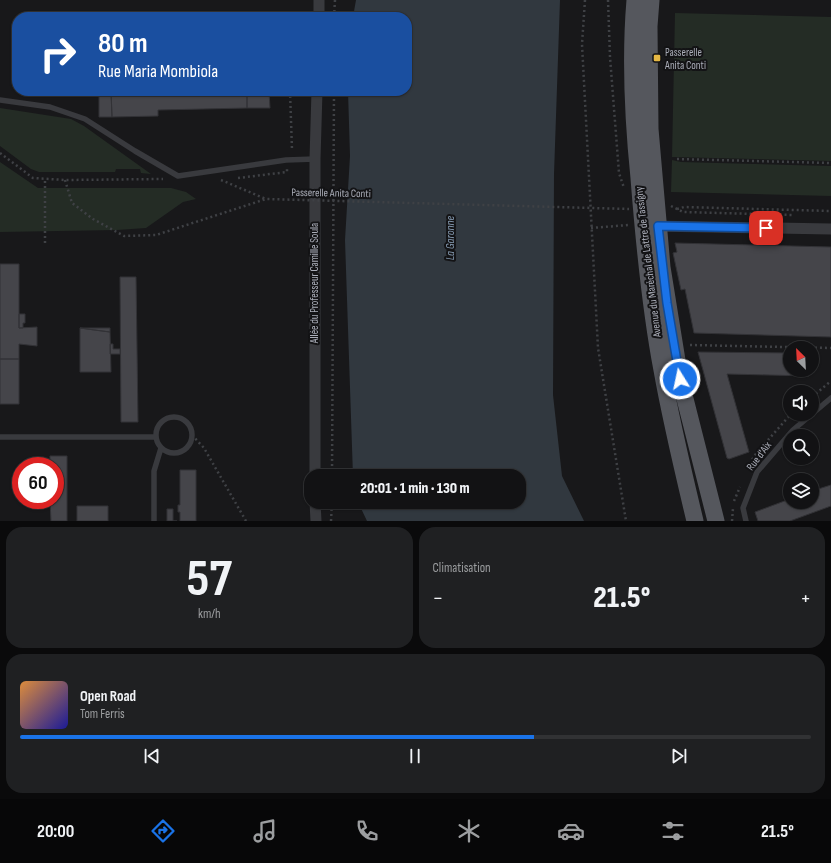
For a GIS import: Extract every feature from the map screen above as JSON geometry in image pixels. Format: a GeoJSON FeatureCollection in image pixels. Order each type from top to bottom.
{"type":"FeatureCollection","features":[{"type":"Feature","properties":{"kind":"main road","name":"Avenue du Maréchal de Lattre de Tassigny"},"geometry":{"type":"LineString","coordinates":[[635,0],[633,26],[634,126],[643,225],[661,369],[695,521]]}},
{"type":"Feature","properties":{"kind":"main road","name":"Avenue du Maréchal de Lattre de Tassigny"},"geometry":{"type":"LineString","coordinates":[[651,0],[649,26],[650,129],[643,225],[667,303],[680,379],[716,521]]}},
{"type":"Feature","properties":{"kind":"street"},"geometry":{"type":"LineString","coordinates":[[319,0],[319,12]]}},
{"type":"Feature","properties":{"kind":"street","name":"Allée du Professeur Camille Soula"},"geometry":{"type":"LineString","coordinates":[[315,469],[314,159],[317,96]]}},
{"type":"Feature","properties":{"kind":"street"},"geometry":{"type":"LineString","coordinates":[[643,225],[831,229]]}},
{"type":"Feature","properties":{"kind":"street"},"geometry":{"type":"LineString","coordinates":[[315,509],[316,521]]}},
{"type":"Feature","properties":{"kind":"lane"},"geometry":{"type":"LineString","coordinates":[[0,100],[50,107],[86,120],[135,152],[178,176],[293,160],[314,159]]}},
{"type":"Feature","properties":{"kind":"lane","name":"Rue d'Aix"},"geometry":{"type":"LineString","coordinates":[[819,408],[831,398]]}},
{"type":"Feature","properties":{"kind":"lane"},"geometry":{"type":"LineString","coordinates":[[173,416],[180,417],[187,422],[192,436],[189,445],[178,452],[172,453],[161,448],[156,437],[156,432],[161,422],[173,416]]}},
{"type":"Feature","properties":{"kind":"lane","name":"Rue d'Aix"},"geometry":{"type":"LineString","coordinates":[[746,521],[743,508],[757,472],[793,430],[804,421]]}},
{"type":"Feature","properties":{"kind":"lane"},"geometry":{"type":"LineString","coordinates":[[0,437],[156,437]]}},
{"type":"Feature","properties":{"kind":"lane"},"geometry":{"type":"LineString","coordinates":[[154,521],[154,471],[161,448]]}},
{"type":"Feature","properties":{"kind":"path"},"geometry":{"type":"LineString","coordinates":[[334,12],[335,0]]}},
{"type":"Feature","properties":{"kind":"path"},"geometry":{"type":"LineString","coordinates":[[585,0],[582,44],[598,348],[626,521]]}},
{"type":"Feature","properties":{"kind":"path"},"geometry":{"type":"LineString","coordinates":[[608,0],[610,57],[618,173],[621,179]]}},
{"type":"Feature","properties":{"kind":"path"},"geometry":{"type":"LineString","coordinates":[[290,96],[293,160]]}},
{"type":"Feature","properties":{"kind":"path"},"geometry":{"type":"LineString","coordinates":[[332,469],[334,96]]}},
{"type":"Feature","properties":{"kind":"path"},"geometry":{"type":"LineString","coordinates":[[0,153],[33,178],[65,180],[158,179],[178,176]]}},
{"type":"Feature","properties":{"kind":"path"},"geometry":{"type":"LineString","coordinates":[[677,159],[831,163]]}},
{"type":"Feature","properties":{"kind":"path"},"geometry":{"type":"LineString","coordinates":[[45,179],[45,243]]}},
{"type":"Feature","properties":{"kind":"path","name":"Passerelle Anita Conti"},"geometry":{"type":"LineString","coordinates":[[65,180],[72,203],[93,219],[124,236],[156,235],[266,199],[629,209]]}},
{"type":"Feature","properties":{"kind":"path"},"geometry":{"type":"LineString","coordinates":[[221,180],[266,199]]}},
{"type":"Feature","properties":{"kind":"path"},"geometry":{"type":"LineString","coordinates":[[676,209],[684,207],[831,211]]}},
{"type":"Feature","properties":{"kind":"path"},"geometry":{"type":"LineString","coordinates":[[676,209],[683,212],[800,215]]}},
{"type":"Feature","properties":{"kind":"path"},"geometry":{"type":"LineString","coordinates":[[674,216],[676,209]]}},
{"type":"Feature","properties":{"kind":"path"},"geometry":{"type":"LineString","coordinates":[[591,228],[643,225]]}},
{"type":"Feature","properties":{"kind":"path"},"geometry":{"type":"LineString","coordinates":[[686,345],[831,348]]}},
{"type":"Feature","properties":{"kind":"path"},"geometry":{"type":"LineString","coordinates":[[819,391],[831,381]]}},
{"type":"Feature","properties":{"kind":"path"},"geometry":{"type":"LineString","coordinates":[[192,436],[204,448],[246,521]]}},
{"type":"Feature","properties":{"kind":"path"},"geometry":{"type":"LineString","coordinates":[[331,521],[332,509]]}},
{"type":"Feature","properties":{"kind":"shaded area"},"geometry":{"type":"Polygon","coordinates":[[[675,13],[831,17],[831,161],[672,157],[675,13]]]}},
{"type":"Feature","properties":{"kind":"shaded area"},"geometry":{"type":"Polygon","coordinates":[[[0,108],[71,119],[84,126],[151,174],[141,173],[140,169],[116,169],[115,172],[39,172],[31,169],[0,146],[0,108]]]}},
{"type":"Feature","properties":{"kind":"shaded area"},"geometry":{"type":"Polygon","coordinates":[[[672,160],[681,162],[831,166],[831,196],[671,192],[672,160]]]}},
{"type":"Feature","properties":{"kind":"shaded area"},"geometry":{"type":"Polygon","coordinates":[[[0,162],[38,188],[171,188],[186,192],[196,199],[183,202],[146,228],[117,230],[0,232],[0,162]]]}},
{"type":"Feature","properties":{"kind":"water","name":"La Garonne"},"geometry":{"type":"Polygon","coordinates":[[[356,0],[560,0],[554,174],[553,395],[562,476],[584,521],[367,521],[361,509],[526,509],[526,469],[353,469],[345,240],[350,156],[348,96],[412,96],[412,12],[354,12],[356,0]]]}},
{"type":"Feature","properties":{"kind":"building"},"geometry":{"type":"Polygon","coordinates":[[[99,96],[111,96],[112,117],[99,117],[99,96]]]}},
{"type":"Feature","properties":{"kind":"building"},"geometry":{"type":"Polygon","coordinates":[[[111,96],[247,96],[247,108],[158,110],[158,116],[112,117],[111,96]]]}},
{"type":"Feature","properties":{"kind":"building"},"geometry":{"type":"Polygon","coordinates":[[[247,96],[269,96],[270,108],[247,108],[247,96]]]}},
{"type":"Feature","properties":{"kind":"building"},"geometry":{"type":"Polygon","coordinates":[[[675,243],[831,247],[831,337],[694,333],[685,289],[681,290],[673,253],[677,252],[675,243]]]}},
{"type":"Feature","properties":{"kind":"building"},"geometry":{"type":"Polygon","coordinates":[[[0,264],[19,264],[19,328],[37,327],[37,346],[19,344],[19,359],[0,359],[0,264]]]}},
{"type":"Feature","properties":{"kind":"building"},"geometry":{"type":"Polygon","coordinates":[[[120,277],[136,277],[138,422],[121,422],[120,277]]]}},
{"type":"Feature","properties":{"kind":"building"},"geometry":{"type":"Polygon","coordinates":[[[19,314],[25,314],[25,323],[23,323],[23,328],[19,328],[19,314]]]}},
{"type":"Feature","properties":{"kind":"building"},"geometry":{"type":"Polygon","coordinates":[[[80,328],[110,332],[111,372],[80,372],[80,328]]]}},
{"type":"Feature","properties":{"kind":"building"},"geometry":{"type":"Polygon","coordinates":[[[80,328],[110,328],[110,332],[94,330],[80,328]]]}},
{"type":"Feature","properties":{"kind":"building"},"geometry":{"type":"Polygon","coordinates":[[[110,344],[113,344],[113,349],[120,349],[120,354],[110,354],[110,344]]]}},
{"type":"Feature","properties":{"kind":"building"},"geometry":{"type":"Polygon","coordinates":[[[698,352],[783,353],[783,375],[727,374],[749,452],[729,459],[727,458],[698,352]]]}},
{"type":"Feature","properties":{"kind":"building"},"geometry":{"type":"Polygon","coordinates":[[[0,359],[19,359],[19,404],[0,404],[0,359]]]}},
{"type":"Feature","properties":{"kind":"building"},"geometry":{"type":"Polygon","coordinates":[[[67,456],[67,521],[51,521],[50,509],[64,509],[64,457],[50,457],[67,456]]]}},
{"type":"Feature","properties":{"kind":"building"},"geometry":{"type":"Polygon","coordinates":[[[180,470],[196,470],[196,521],[180,521],[178,505],[180,505],[180,470]]]}},
{"type":"Feature","properties":{"kind":"building"},"geometry":{"type":"Polygon","coordinates":[[[831,485],[831,506],[790,521],[758,521],[755,512],[783,502],[783,509],[819,509],[819,489],[831,485]]]}},
{"type":"Feature","properties":{"kind":"building"},"geometry":{"type":"Polygon","coordinates":[[[77,506],[108,506],[108,521],[77,521],[77,506]]]}},
{"type":"Feature","properties":{"kind":"building"},"geometry":{"type":"Polygon","coordinates":[[[167,509],[173,509],[173,521],[167,521],[167,509]]]}},
{"type":"Feature","properties":{"kind":"place","name":"Passerelle Anita Conti"},"geometry":{"type":"Point","coordinates":[657,58]}},
{"type":"Feature","properties":{"kind":"route"},"geometry":{"type":"LineString","coordinates":[[680,379],[667,303],[658,226],[687,225],[766,228]]}}]}
